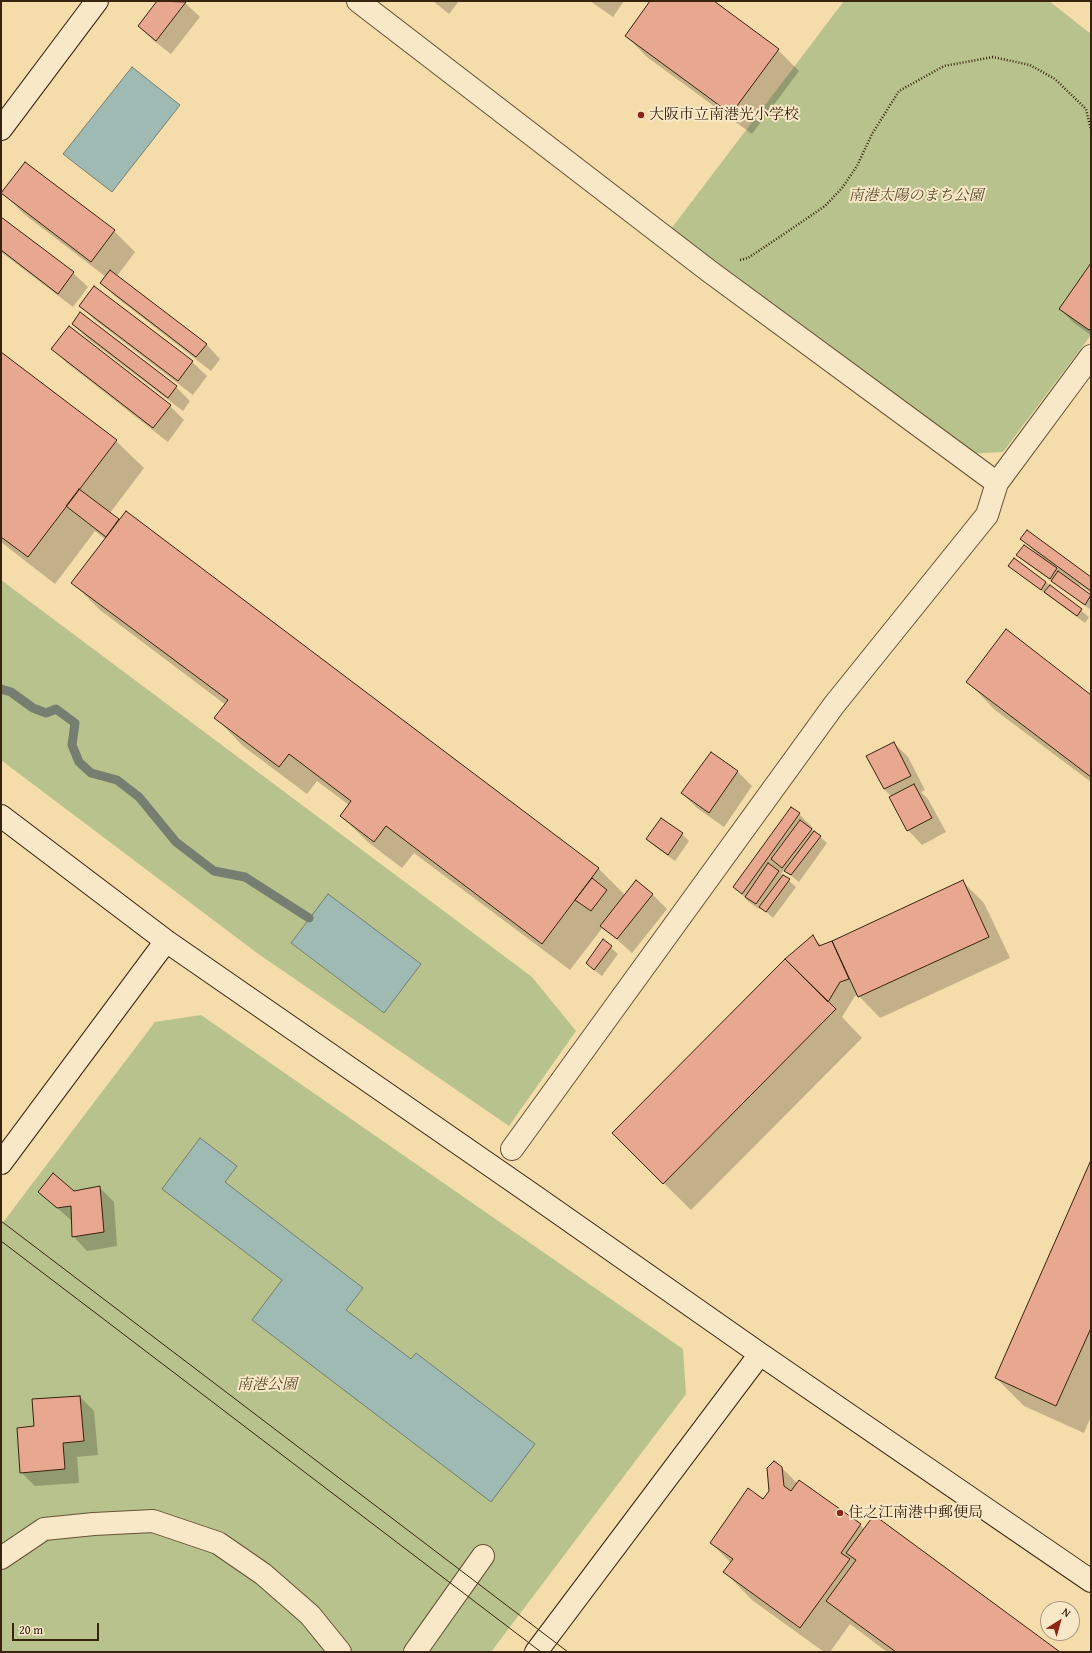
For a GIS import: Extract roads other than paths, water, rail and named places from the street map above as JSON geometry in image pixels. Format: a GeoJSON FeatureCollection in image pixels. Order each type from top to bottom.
{"type":"FeatureCollection","features":[{"type":"Feature","properties":{"kind":"street"},"geometry":{"type":"LineString","coordinates":[[1,129],[97,1]]}},
{"type":"Feature","properties":{"kind":"street"},"geometry":{"type":"LineString","coordinates":[[358,1],[709,271],[997,483]]}},
{"type":"Feature","properties":{"kind":"street"},"geometry":{"type":"LineString","coordinates":[[512,1149],[834,705],[987,516],[997,483],[1091,356]]}},
{"type":"Feature","properties":{"kind":"street"},"geometry":{"type":"LineString","coordinates":[[1,816],[166,941],[533,1194],[760,1354],[1091,1581]]}},
{"type":"Feature","properties":{"kind":"street"},"geometry":{"type":"LineString","coordinates":[[1,1163],[166,941]]}},
{"type":"Feature","properties":{"kind":"street"},"geometry":{"type":"LineString","coordinates":[[536,1652],[760,1354]]}},
{"type":"Feature","properties":{"kind":"street"},"geometry":{"type":"LineString","coordinates":[[1,1558],[44,1529],[94,1524],[153,1521],[218,1543],[263,1574],[310,1615],[340,1652]]}},
{"type":"Feature","properties":{"kind":"street"},"geometry":{"type":"LineString","coordinates":[[416,1652],[483,1556]]}},
{"type":"Feature","properties":{"kind":"water"},"geometry":{"type":"Polygon","coordinates":[[[132,67],[180,105],[112,192],[63,154],[132,67]]]}},
{"type":"Feature","properties":{"kind":"water"},"geometry":{"type":"Polygon","coordinates":[[[328,894],[421,964],[384,1013],[291,943],[328,894]]]}},
{"type":"Feature","properties":{"kind":"water"},"geometry":{"type":"Polygon","coordinates":[[[200,1138],[237,1166],[225,1182],[363,1288],[346,1310],[411,1359],[416,1353],[535,1444],[491,1502],[252,1320],[282,1280],[162,1189],[200,1138]]]}},
{"type":"Feature","properties":{"kind":"waterway"},"geometry":{"type":"LineString","coordinates":[[1,689],[11,692],[33,708],[46,713],[56,709],[75,723],[72,745],[79,762],[91,773],[117,780],[139,797],[176,842],[214,871],[245,877],[309,918]]}},
{"type":"Feature","properties":{"kind":"tram line"},"geometry":{"type":"LineString","coordinates":[[1,1221],[568,1652]]}},
{"type":"Feature","properties":{"kind":"tram line"},"geometry":{"type":"LineString","coordinates":[[1,1241],[541,1652]]}},
{"type":"Feature","properties":{"kind":"place","name":"大阪市立南港光小学校"},"geometry":{"type":"Point","coordinates":[641,115]}},
{"type":"Feature","properties":{"kind":"place","name":"住之江南港中郵便局"},"geometry":{"type":"Point","coordinates":[840,1513]}},
{"type":"Feature","properties":{"kind":"park label","name":"南港太陽のまち公園"},"geometry":{"type":"Point","coordinates":[916,196]}},
{"type":"Feature","properties":{"kind":"park label","name":"南港公園"},"geometry":{"type":"Point","coordinates":[267,1385]}}]}
